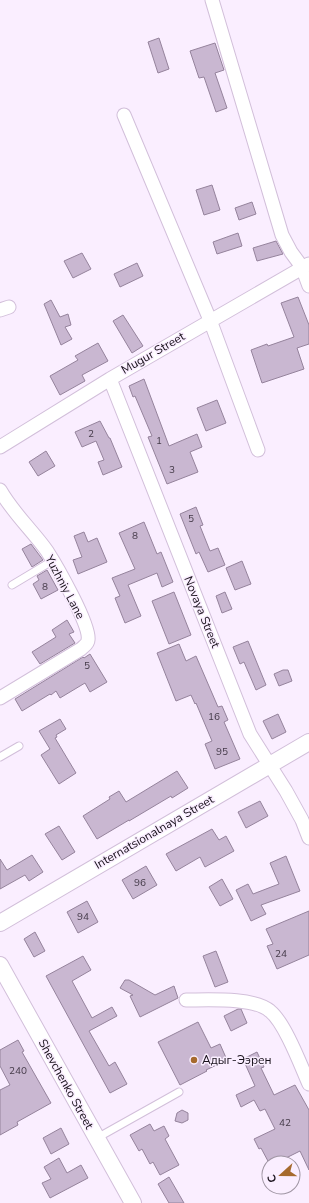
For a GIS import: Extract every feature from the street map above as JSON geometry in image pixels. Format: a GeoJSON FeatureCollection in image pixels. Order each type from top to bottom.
{"type":"FeatureCollection","features":[{"type":"Feature","properties":{"kind":"street"},"geometry":{"type":"LineString","coordinates":[[212,0],[282,235],[291,252],[306,266],[309,286]]}},
{"type":"Feature","properties":{"kind":"street"},"geometry":{"type":"LineString","coordinates":[[124,115],[210,320],[258,450]]}},
{"type":"Feature","properties":{"kind":"street","name":"Mugur Street"},"geometry":{"type":"LineString","coordinates":[[0,447],[110,379],[306,266]]}},
{"type":"Feature","properties":{"kind":"street","name":"Novaya Street"},"geometry":{"type":"LineString","coordinates":[[110,379],[250,734],[270,764],[302,820],[309,838]]}},
{"type":"Feature","properties":{"kind":"street","name":"Yuzhniy Lane"},"geometry":{"type":"LineString","coordinates":[[0,490],[9,505],[47,551],[80,609],[88,634],[86,645],[81,649],[0,698]]}},
{"type":"Feature","properties":{"kind":"street","name":"Internatsionalnaya Street"},"geometry":{"type":"LineString","coordinates":[[0,923],[309,742]]}},
{"type":"Feature","properties":{"kind":"street","name":"Shevchenko Street"},"geometry":{"type":"LineString","coordinates":[[0,965],[133,1203]]}},
{"type":"Feature","properties":{"kind":"street"},"geometry":{"type":"LineString","coordinates":[[186,1000],[249,1002],[270,1011],[285,1031],[309,1084]]}},
{"type":"Feature","properties":{"kind":"lane"},"geometry":{"type":"LineString","coordinates":[[12,585],[52,561]]}},
{"type":"Feature","properties":{"kind":"lane"},"geometry":{"type":"LineString","coordinates":[[0,757],[19,746]]}},
{"type":"Feature","properties":{"kind":"lane"},"geometry":{"type":"LineString","coordinates":[[96,1138],[179,1092]]}},
{"type":"Feature","properties":{"kind":"building"},"geometry":{"type":"Polygon","coordinates":[[[159,38],[169,69],[158,73],[148,42],[159,38]]]}},
{"type":"Feature","properties":{"kind":"building"},"geometry":{"type":"Polygon","coordinates":[[[215,43],[224,70],[215,73],[227,108],[216,112],[204,77],[199,78],[190,51],[215,43]]]}},
{"type":"Feature","properties":{"kind":"building"},"geometry":{"type":"Polygon","coordinates":[[[212,185],[220,210],[204,215],[196,190],[212,185]]]}},
{"type":"Feature","properties":{"kind":"building"},"geometry":{"type":"Polygon","coordinates":[[[252,202],[256,214],[239,220],[235,208],[252,202]]]}},
{"type":"Feature","properties":{"kind":"building"},"geometry":{"type":"Polygon","coordinates":[[[238,233],[242,246],[217,254],[213,242],[238,233]]]}},
{"type":"Feature","properties":{"kind":"building"},"geometry":{"type":"Polygon","coordinates":[[[276,241],[283,254],[257,261],[253,248],[276,241]]]}},
{"type":"Feature","properties":{"kind":"building"},"geometry":{"type":"Polygon","coordinates":[[[82,253],[91,269],[73,278],[64,261],[82,253]]]}},
{"type":"Feature","properties":{"kind":"building"},"geometry":{"type":"Polygon","coordinates":[[[137,263],[143,276],[120,287],[114,274],[137,263]]]}},
{"type":"Feature","properties":{"kind":"building"},"geometry":{"type":"Polygon","coordinates":[[[298,297],[309,325],[309,344],[297,348],[304,369],[262,383],[251,350],[294,337],[281,303],[298,297]]]}},
{"type":"Feature","properties":{"kind":"building"},"geometry":{"type":"Polygon","coordinates":[[[51,300],[60,317],[68,314],[71,325],[65,327],[72,339],[61,345],[44,304],[51,300]]]}},
{"type":"Feature","properties":{"kind":"building"},"geometry":{"type":"Polygon","coordinates":[[[123,315],[143,346],[132,353],[113,321],[123,315]]]}},
{"type":"Feature","properties":{"kind":"building"},"geometry":{"type":"Polygon","coordinates":[[[98,343],[108,361],[82,375],[85,381],[60,395],[50,376],[78,360],[75,356],[98,343]]]}},
{"type":"Feature","properties":{"kind":"building"},"geometry":{"type":"Polygon","coordinates":[[[144,379],[169,446],[197,434],[202,447],[190,452],[198,472],[167,484],[148,437],[152,436],[135,396],[133,397],[129,386],[144,379]]]}},
{"type":"Feature","properties":{"kind":"building"},"geometry":{"type":"Polygon","coordinates":[[[217,400],[226,423],[206,431],[197,408],[217,400]]]}},
{"type":"Feature","properties":{"kind":"building"},"geometry":{"type":"Polygon","coordinates":[[[100,421],[110,438],[122,467],[103,475],[98,462],[104,460],[96,441],[82,447],[75,432],[100,421]]]}},
{"type":"Feature","properties":{"kind":"building"},"geometry":{"type":"Polygon","coordinates":[[[46,451],[55,466],[38,476],[29,462],[46,451]]]}},
{"type":"Feature","properties":{"kind":"building"},"geometry":{"type":"Polygon","coordinates":[[[196,507],[203,525],[200,526],[210,551],[218,548],[225,565],[208,572],[199,552],[196,554],[180,514],[196,507]]]}},
{"type":"Feature","properties":{"kind":"building"},"geometry":{"type":"Polygon","coordinates":[[[144,522],[157,554],[161,552],[173,582],[162,587],[157,573],[128,585],[141,616],[125,623],[115,598],[120,596],[112,578],[135,569],[119,533],[144,522]]]}},
{"type":"Feature","properties":{"kind":"building"},"geometry":{"type":"Polygon","coordinates":[[[84,532],[88,542],[97,538],[107,562],[78,574],[73,560],[82,557],[74,536],[84,532]]]}},
{"type":"Feature","properties":{"kind":"building"},"geometry":{"type":"Polygon","coordinates":[[[31,544],[43,560],[32,567],[22,549],[31,544]]]}},
{"type":"Feature","properties":{"kind":"building"},"geometry":{"type":"Polygon","coordinates":[[[242,561],[251,584],[235,590],[226,568],[242,561]]]}},
{"type":"Feature","properties":{"kind":"building"},"geometry":{"type":"Polygon","coordinates":[[[47,570],[58,590],[41,599],[33,584],[39,580],[37,576],[47,570]]]}},
{"type":"Feature","properties":{"kind":"building"},"geometry":{"type":"Polygon","coordinates":[[[174,592],[191,635],[169,644],[152,601],[174,592]]]}},
{"type":"Feature","properties":{"kind":"building"},"geometry":{"type":"Polygon","coordinates":[[[225,592],[232,609],[222,613],[216,596],[225,592]]]}},
{"type":"Feature","properties":{"kind":"building"},"geometry":{"type":"Polygon","coordinates":[[[67,620],[74,632],[69,634],[75,643],[40,664],[32,652],[56,637],[52,630],[67,620]]]}},
{"type":"Feature","properties":{"kind":"building"},"geometry":{"type":"Polygon","coordinates":[[[248,641],[266,685],[256,690],[244,662],[240,664],[233,647],[248,641]]]}},
{"type":"Feature","properties":{"kind":"building"},"geometry":{"type":"Polygon","coordinates":[[[179,644],[186,661],[196,656],[218,707],[222,706],[228,720],[224,722],[240,759],[215,769],[205,744],[212,741],[196,703],[195,704],[191,695],[176,701],[157,653],[179,644]]]}},
{"type":"Feature","properties":{"kind":"building"},"geometry":{"type":"Polygon","coordinates":[[[90,654],[107,682],[90,692],[85,683],[60,698],[56,691],[22,711],[15,699],[90,654]]]}},
{"type":"Feature","properties":{"kind":"building"},"geometry":{"type":"Polygon","coordinates":[[[283,670],[288,670],[292,681],[279,686],[274,674],[283,670]]]}},
{"type":"Feature","properties":{"kind":"building"},"geometry":{"type":"Polygon","coordinates":[[[278,714],[286,732],[272,739],[263,721],[278,714]]]}},
{"type":"Feature","properties":{"kind":"building"},"geometry":{"type":"Polygon","coordinates":[[[60,719],[66,729],[56,735],[57,737],[55,738],[76,773],[59,784],[41,755],[50,749],[39,731],[60,719]]]}},
{"type":"Feature","properties":{"kind":"building"},"geometry":{"type":"Polygon","coordinates":[[[177,771],[188,788],[172,798],[171,796],[97,839],[83,816],[110,799],[109,797],[119,791],[126,802],[177,771]]]}},
{"type":"Feature","properties":{"kind":"building"},"geometry":{"type":"Polygon","coordinates":[[[260,801],[268,816],[246,828],[238,812],[260,801]]]}},
{"type":"Feature","properties":{"kind":"building"},"geometry":{"type":"Polygon","coordinates":[[[59,826],[75,852],[62,860],[45,834],[59,826]]]}},
{"type":"Feature","properties":{"kind":"building"},"geometry":{"type":"Polygon","coordinates":[[[212,829],[219,840],[226,836],[234,851],[205,867],[200,857],[176,871],[166,854],[212,829]]]}},
{"type":"Feature","properties":{"kind":"building"},"geometry":{"type":"Polygon","coordinates":[[[32,855],[43,872],[29,881],[25,875],[0,889],[0,859],[7,870],[32,855]]]}},
{"type":"Feature","properties":{"kind":"building"},"geometry":{"type":"Polygon","coordinates":[[[286,856],[300,891],[261,905],[266,914],[251,921],[236,890],[248,884],[253,894],[279,884],[270,863],[286,856]]]}},
{"type":"Feature","properties":{"kind":"building"},"geometry":{"type":"Polygon","coordinates":[[[146,866],[157,885],[133,899],[122,880],[146,866]]]}},
{"type":"Feature","properties":{"kind":"building"},"geometry":{"type":"Polygon","coordinates":[[[222,879],[233,899],[220,906],[209,887],[222,879]]]}},
{"type":"Feature","properties":{"kind":"building"},"geometry":{"type":"Polygon","coordinates":[[[87,901],[98,922],[78,933],[67,912],[87,901]]]}},
{"type":"Feature","properties":{"kind":"building"},"geometry":{"type":"Polygon","coordinates":[[[309,911],[309,955],[277,969],[267,946],[273,944],[266,929],[309,911]]]}},
{"type":"Feature","properties":{"kind":"building"},"geometry":{"type":"Polygon","coordinates":[[[35,932],[45,951],[34,957],[24,939],[35,932]]]}},
{"type":"Feature","properties":{"kind":"building"},"geometry":{"type":"Polygon","coordinates":[[[216,951],[228,982],[215,987],[203,956],[216,951]]]}},
{"type":"Feature","properties":{"kind":"building"},"geometry":{"type":"Polygon","coordinates":[[[83,956],[91,970],[72,981],[92,1018],[112,1007],[117,1016],[89,1031],[109,1066],[115,1062],[127,1084],[110,1093],[46,976],[83,956]]]}},
{"type":"Feature","properties":{"kind":"building"},"geometry":{"type":"Polygon","coordinates":[[[125,980],[129,980],[155,995],[174,986],[178,998],[140,1017],[130,996],[133,995],[120,988],[125,980]]]}},
{"type":"Feature","properties":{"kind":"building"},"geometry":{"type":"Polygon","coordinates":[[[241,1009],[247,1023],[231,1031],[224,1016],[241,1009]]]}},
{"type":"Feature","properties":{"kind":"building"},"geometry":{"type":"Polygon","coordinates":[[[198,1022],[211,1048],[220,1044],[227,1060],[180,1085],[158,1042],[198,1022]]]}},
{"type":"Feature","properties":{"kind":"building"},"geometry":{"type":"Polygon","coordinates":[[[18,1040],[24,1051],[22,1052],[51,1103],[17,1122],[18,1125],[0,1135],[0,1090],[10,1085],[0,1066],[0,1050],[18,1040]]]}},
{"type":"Feature","properties":{"kind":"building"},"geometry":{"type":"Polygon","coordinates":[[[257,1052],[264,1067],[261,1068],[274,1095],[295,1085],[309,1110],[309,1170],[300,1151],[292,1155],[265,1155],[261,1148],[259,1149],[254,1139],[275,1129],[265,1109],[260,1111],[254,1100],[241,1107],[236,1095],[255,1086],[243,1059],[257,1052]]]}},
{"type":"Feature","properties":{"kind":"building"},"geometry":{"type":"Polygon","coordinates":[[[182,1110],[188,1113],[188,1120],[182,1123],[175,1121],[177,1113],[182,1110]]]}},
{"type":"Feature","properties":{"kind":"building"},"geometry":{"type":"Polygon","coordinates":[[[150,1124],[154,1131],[164,1126],[169,1136],[165,1139],[179,1165],[160,1175],[153,1162],[150,1164],[142,1149],[139,1151],[130,1135],[150,1124]]]}},
{"type":"Feature","properties":{"kind":"building"},"geometry":{"type":"Polygon","coordinates":[[[61,1128],[69,1144],[51,1154],[43,1138],[61,1128]]]}},
{"type":"Feature","properties":{"kind":"building"},"geometry":{"type":"Polygon","coordinates":[[[59,1158],[67,1173],[81,1165],[88,1178],[50,1198],[42,1183],[51,1179],[44,1167],[59,1158]]]}},
{"type":"Feature","properties":{"kind":"building"},"geometry":{"type":"Polygon","coordinates":[[[169,1177],[184,1203],[169,1203],[158,1184],[169,1177]]]}},
{"type":"Feature","properties":{"kind":"place","name":"Адыг-Ээрен"},"geometry":{"type":"Point","coordinates":[194,1060]}}]}
